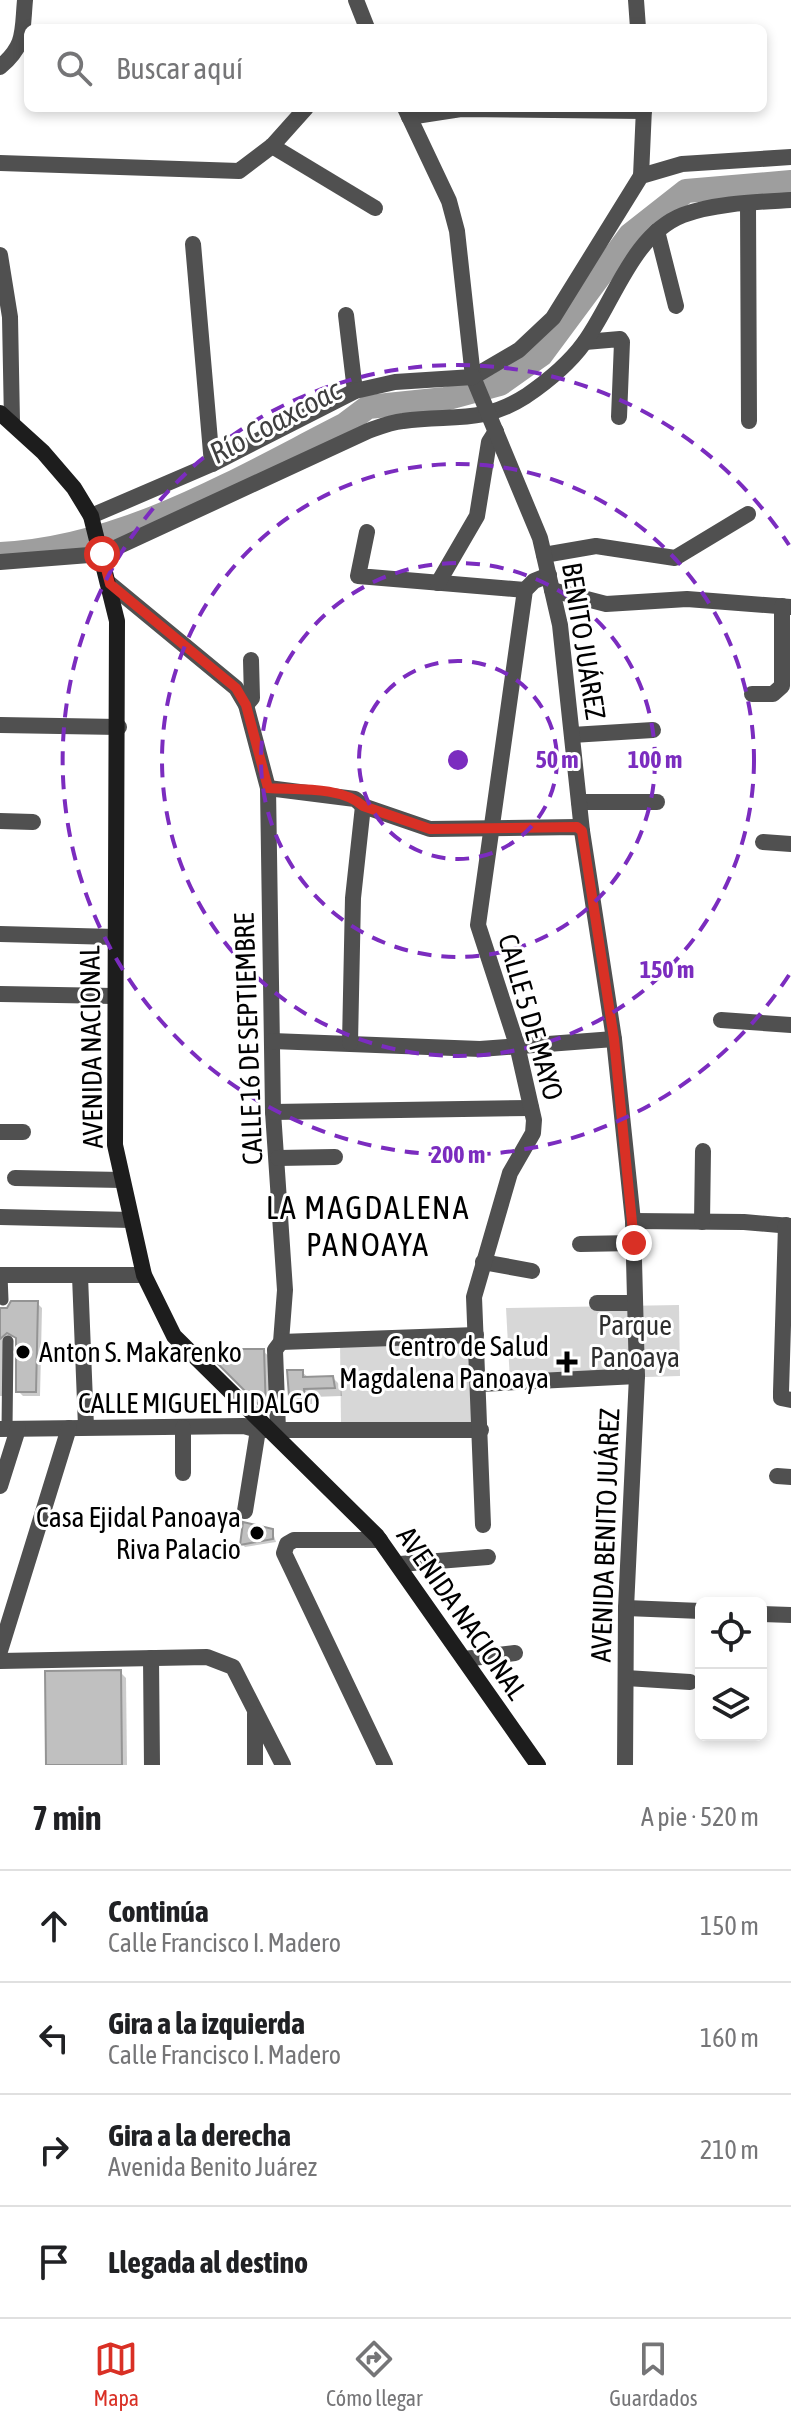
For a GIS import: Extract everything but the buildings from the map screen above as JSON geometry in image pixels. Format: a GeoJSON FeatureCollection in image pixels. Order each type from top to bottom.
{"type":"FeatureCollection","features":[{"type":"Feature","properties":{"kind":"main road","name":"AVENIDA NACIONAL"},"geometry":{"type":"LineString","coordinates":[[6,418],[43,452],[92,520],[117,621],[119,727],[114,996],[115,1145],[144,1275],[174,1336],[380,1540],[400,1564],[538,1765]]}},
{"type":"Feature","properties":{"kind":"street"},"geometry":{"type":"LineString","coordinates":[[0,67],[21,44],[25,0]]}},
{"type":"Feature","properties":{"kind":"street"},"geometry":{"type":"LineString","coordinates":[[356,0],[365,24]]}},
{"type":"Feature","properties":{"kind":"street"},"geometry":{"type":"LineString","coordinates":[[636,0],[638,24]]}},
{"type":"Feature","properties":{"kind":"street"},"geometry":{"type":"LineString","coordinates":[[0,163],[228,173],[247,168],[302,112]]}},
{"type":"Feature","properties":{"kind":"street"},"geometry":{"type":"LineString","coordinates":[[92,520],[212,464],[355,391],[395,382],[474,381],[519,350],[553,318],[641,176],[644,112]]}},
{"type":"Feature","properties":{"kind":"street"},"geometry":{"type":"LineString","coordinates":[[407,113],[449,201],[457,231],[474,381]]}},
{"type":"Feature","properties":{"kind":"street"},"geometry":{"type":"LineString","coordinates":[[272,146],[375,208]]}},
{"type":"Feature","properties":{"kind":"street"},"geometry":{"type":"LineString","coordinates":[[641,176],[682,164],[791,157]]}},
{"type":"Feature","properties":{"kind":"street"},"geometry":{"type":"LineString","coordinates":[[0,562],[100,550],[319,456],[368,431],[402,421],[466,419],[487,408],[523,397],[562,370],[585,342],[650,236],[682,215],[748,203],[791,200]]}},
{"type":"Feature","properties":{"kind":"street"},"geometry":{"type":"LineString","coordinates":[[748,203],[749,421]]}},
{"type":"Feature","properties":{"kind":"street"},"geometry":{"type":"LineString","coordinates":[[657,231],[676,306]]}},
{"type":"Feature","properties":{"kind":"street"},"geometry":{"type":"LineString","coordinates":[[193,244],[212,464]]}},
{"type":"Feature","properties":{"kind":"street"},"geometry":{"type":"LineString","coordinates":[[0,255],[10,317],[6,418]]}},
{"type":"Feature","properties":{"kind":"street"},"geometry":{"type":"LineString","coordinates":[[346,315],[355,391]]}},
{"type":"Feature","properties":{"kind":"street"},"geometry":{"type":"LineString","coordinates":[[585,342],[616,339],[622,342],[619,417]]}},
{"type":"Feature","properties":{"kind":"street","name":"BENITO JUÁREZ"},"geometry":{"type":"LineString","coordinates":[[474,381],[544,555],[551,582],[560,625],[582,831]]}},
{"type":"Feature","properties":{"kind":"street"},"geometry":{"type":"LineString","coordinates":[[438,583],[477,516],[489,442],[496,431]]}},
{"type":"Feature","properties":{"kind":"street"},"geometry":{"type":"LineString","coordinates":[[544,555],[596,546],[675,558],[748,514]]}},
{"type":"Feature","properties":{"kind":"street"},"geometry":{"type":"LineString","coordinates":[[367,532],[358,576],[525,590],[534,581],[551,582],[606,604],[687,599],[787,606],[782,686],[779,691],[752,694]]}},
{"type":"Feature","properties":{"kind":"street"},"geometry":{"type":"LineString","coordinates":[[110,584],[236,688],[246,705],[252,698],[251,660]]}},
{"type":"Feature","properties":{"kind":"street","name":"CALLE 5 DE MAYO"},"geometry":{"type":"LineString","coordinates":[[480,1384],[474,1297],[510,1173],[533,1133],[531,1108],[517,1045],[478,925],[525,590]]}},
{"type":"Feature","properties":{"kind":"street","name":"CALLE 16 DE SEPTIEMBRE"},"geometry":{"type":"LineString","coordinates":[[245,1511],[269,1430],[275,1350],[281,1342],[285,1290],[273,1112],[268,788],[246,705]]}},
{"type":"Feature","properties":{"kind":"street"},"geometry":{"type":"LineString","coordinates":[[0,725],[119,727]]}},
{"type":"Feature","properties":{"kind":"street"},"geometry":{"type":"LineString","coordinates":[[572,735],[653,730]]}},
{"type":"Feature","properties":{"kind":"street"},"geometry":{"type":"LineString","coordinates":[[268,788],[330,793],[355,799],[363,806],[430,829],[577,827],[582,831]]}},
{"type":"Feature","properties":{"kind":"street"},"geometry":{"type":"LineString","coordinates":[[579,802],[657,802]]}},
{"type":"Feature","properties":{"kind":"street"},"geometry":{"type":"LineString","coordinates":[[350,1043],[353,898],[363,806]]}},
{"type":"Feature","properties":{"kind":"street"},"geometry":{"type":"LineString","coordinates":[[0,821],[33,822]]}},
{"type":"Feature","properties":{"kind":"street","name":"AVENIDA BENITO JUÁREZ"},"geometry":{"type":"LineString","coordinates":[[582,831],[614,1039],[633,1221],[637,1376],[626,1608],[625,1765]]}},
{"type":"Feature","properties":{"kind":"street"},"geometry":{"type":"LineString","coordinates":[[763,842],[791,844]]}},
{"type":"Feature","properties":{"kind":"street"},"geometry":{"type":"LineString","coordinates":[[0,934],[115,937]]}},
{"type":"Feature","properties":{"kind":"street"},"geometry":{"type":"LineString","coordinates":[[0,994],[114,996]]}},
{"type":"Feature","properties":{"kind":"street"},"geometry":{"type":"LineString","coordinates":[[721,1020],[791,1025]]}},
{"type":"Feature","properties":{"kind":"street"},"geometry":{"type":"LineString","coordinates":[[272,1041],[480,1049],[614,1039]]}},
{"type":"Feature","properties":{"kind":"street"},"geometry":{"type":"LineString","coordinates":[[273,1112],[531,1108]]}},
{"type":"Feature","properties":{"kind":"street"},"geometry":{"type":"LineString","coordinates":[[0,1132],[23,1132]]}},
{"type":"Feature","properties":{"kind":"street"},"geometry":{"type":"LineString","coordinates":[[702,1222],[703,1151]]}},
{"type":"Feature","properties":{"kind":"street"},"geometry":{"type":"LineString","coordinates":[[278,1158],[335,1157]]}},
{"type":"Feature","properties":{"kind":"street"},"geometry":{"type":"LineString","coordinates":[[15,1178],[122,1180]]}},
{"type":"Feature","properties":{"kind":"street"},"geometry":{"type":"LineString","coordinates":[[0,1217],[131,1220]]}},
{"type":"Feature","properties":{"kind":"street"},"geometry":{"type":"LineString","coordinates":[[633,1221],[788,1225],[786,1399]]}},
{"type":"Feature","properties":{"kind":"street"},"geometry":{"type":"LineString","coordinates":[[580,1244],[634,1243]]}},
{"type":"Feature","properties":{"kind":"street"},"geometry":{"type":"LineString","coordinates":[[483,1262],[532,1271]]}},
{"type":"Feature","properties":{"kind":"street"},"geometry":{"type":"LineString","coordinates":[[3,1300],[1,1275],[144,1275]]}},
{"type":"Feature","properties":{"kind":"street"},"geometry":{"type":"LineString","coordinates":[[0,1651],[77,1428],[80,1276]]}},
{"type":"Feature","properties":{"kind":"street"},"geometry":{"type":"LineString","coordinates":[[597,1303],[635,1303]]}},
{"type":"Feature","properties":{"kind":"street"},"geometry":{"type":"LineString","coordinates":[[281,1342],[476,1335]]}},
{"type":"Feature","properties":{"kind":"street"},"geometry":{"type":"LineString","coordinates":[[0,1486],[8,1429],[8,1341]]}},
{"type":"Feature","properties":{"kind":"street"},"geometry":{"type":"LineString","coordinates":[[483,1525],[480,1384],[637,1376]]}},
{"type":"Feature","properties":{"kind":"street","name":"CALLE MIGUEL HIDALGO"},"geometry":{"type":"LineString","coordinates":[[8,1429],[244,1426],[269,1430],[481,1430]]}},
{"type":"Feature","properties":{"kind":"street"},"geometry":{"type":"LineString","coordinates":[[183,1428],[183,1473]]}},
{"type":"Feature","properties":{"kind":"street"},"geometry":{"type":"LineString","coordinates":[[380,1540],[294,1540],[287,1544],[284,1553],[385,1765]]}},
{"type":"Feature","properties":{"kind":"street"},"geometry":{"type":"LineString","coordinates":[[400,1564],[488,1557]]}},
{"type":"Feature","properties":{"kind":"street"},"geometry":{"type":"LineString","coordinates":[[626,1608],[695,1611]]}},
{"type":"Feature","properties":{"kind":"street"},"geometry":{"type":"LineString","coordinates":[[767,1614],[791,1615]]}},
{"type":"Feature","properties":{"kind":"street"},"geometry":{"type":"LineString","coordinates":[[464,1659],[515,1653]]}},
{"type":"Feature","properties":{"kind":"street"},"geometry":{"type":"LineString","coordinates":[[0,1661],[207,1657],[233,1667],[283,1765]]}},
{"type":"Feature","properties":{"kind":"street"},"geometry":{"type":"LineString","coordinates":[[151,1658],[152,1765]]}},
{"type":"Feature","properties":{"kind":"street"},"geometry":{"type":"LineString","coordinates":[[626,1678],[690,1682]]}},
{"type":"Feature","properties":{"kind":"street"},"geometry":{"type":"LineString","coordinates":[[255,1708],[255,1765]]}},
{"type":"Feature","properties":{"kind":"green space","name":"Parque Panoaya"},"geometry":{"type":"Polygon","coordinates":[[[679,1305],[680,1376],[510,1381],[506,1308],[679,1305]]]}},
{"type":"Feature","properties":{"kind":"green space"},"geometry":{"type":"Polygon","coordinates":[[[475,1338],[479,1426],[341,1426],[340,1340],[475,1338]]]}},
{"type":"Feature","properties":{"kind":"waterway","name":"Río Coaxcoac"},"geometry":{"type":"LineString","coordinates":[[0,554],[46,549],[91,539],[178,508],[344,425],[368,407],[445,399],[500,384],[541,355],[630,235],[686,191],[791,182]]}},
{"type":"Feature","properties":{"kind":"place","name":"Anton S. Makarenko"},"geometry":{"type":"Point","coordinates":[23,1352]}},
{"type":"Feature","properties":{"kind":"place","name":"Centro de Salud Magdalena Panoaya"},"geometry":{"type":"Point","coordinates":[567,1362]}},
{"type":"Feature","properties":{"kind":"place","name":"Casa Ejidal Panoaya Riva Palacio"},"geometry":{"type":"Point","coordinates":[257,1533]}},
{"type":"Feature","properties":{"kind":"district","name":"LA MAGDALENA PANOAYA"},"geometry":{"type":"Point","coordinates":[368,1226]}},
{"type":"Feature","properties":{"kind":"route"},"geometry":{"type":"LineString","coordinates":[[102,554],[110,584],[236,688],[246,705],[268,788],[330,793],[355,799],[363,806],[430,829],[577,827],[582,831],[614,1039],[634,1243]]}}]}
